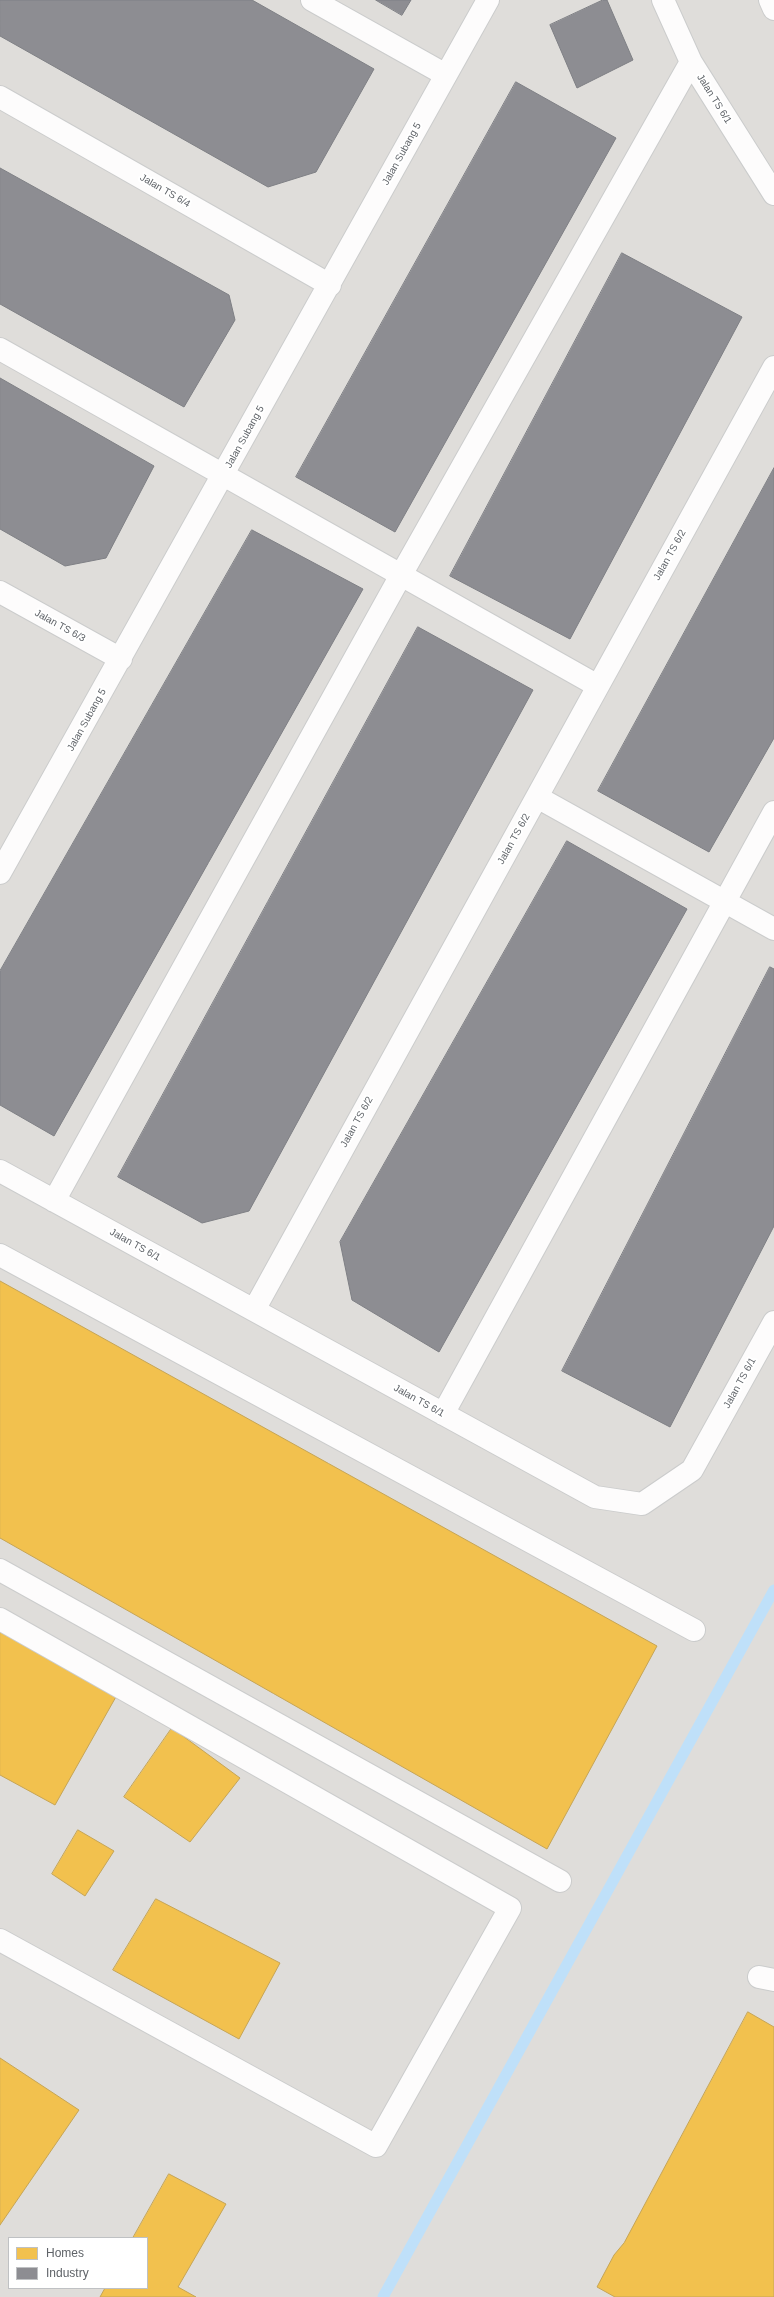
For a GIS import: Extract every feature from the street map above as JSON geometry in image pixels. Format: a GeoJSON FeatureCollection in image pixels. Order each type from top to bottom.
{"type":"FeatureCollection","features":[{"type":"Feature","properties":{"kind":"street"},"geometry":{"type":"LineString","coordinates":[[312,0],[446,75]]}},
{"type":"Feature","properties":{"kind":"street","name":"Jalan Subang 5"},"geometry":{"type":"LineString","coordinates":[[0,873],[121,659],[488,0]]}},
{"type":"Feature","properties":{"kind":"street","name":"Jalan TS 6/1"},"geometry":{"type":"LineString","coordinates":[[663,0],[691,62],[774,194]]}},
{"type":"Feature","properties":{"kind":"street"},"geometry":{"type":"LineString","coordinates":[[770,0],[774,9]]}},
{"type":"Feature","properties":{"kind":"street"},"geometry":{"type":"LineString","coordinates":[[54,1201],[401,575],[691,62]]}},
{"type":"Feature","properties":{"kind":"street","name":"Jalan TS 6/4"},"geometry":{"type":"LineString","coordinates":[[0,97],[330,285]]}},
{"type":"Feature","properties":{"kind":"street"},"geometry":{"type":"LineString","coordinates":[[0,349],[598,686]]}},
{"type":"Feature","properties":{"kind":"street","name":"Jalan TS 6/2"},"geometry":{"type":"LineString","coordinates":[[254,1310],[774,367]]}},
{"type":"Feature","properties":{"kind":"street","name":"Jalan TS 6/3"},"geometry":{"type":"LineString","coordinates":[[0,592],[121,659]]}},
{"type":"Feature","properties":{"kind":"street"},"geometry":{"type":"LineString","coordinates":[[537,797],[774,928]]}},
{"type":"Feature","properties":{"kind":"street"},"geometry":{"type":"LineString","coordinates":[[443,1414],[774,812]]}},
{"type":"Feature","properties":{"kind":"street","name":"Jalan TS 6/1"},"geometry":{"type":"LineString","coordinates":[[0,1171],[595,1497],[642,1504],[692,1470],[774,1322]]}},
{"type":"Feature","properties":{"kind":"street"},"geometry":{"type":"LineString","coordinates":[[0,1255],[694,1630]]}},
{"type":"Feature","properties":{"kind":"street"},"geometry":{"type":"LineString","coordinates":[[0,1570],[560,1881]]}},
{"type":"Feature","properties":{"kind":"street"},"geometry":{"type":"LineString","coordinates":[[0,1619],[510,1908],[376,2146],[0,1940]]}},
{"type":"Feature","properties":{"kind":"shaded area"},"geometry":{"type":"Polygon","coordinates":[[[0,0],[774,0],[774,2297],[0,2297],[0,0]]]}},
{"type":"Feature","properties":{"kind":"building: Homes"},"geometry":{"type":"Polygon","coordinates":[[[0,1281],[657,1646],[547,1849],[0,1538],[0,1281]]]}},
{"type":"Feature","properties":{"kind":"building: Homes"},"geometry":{"type":"Polygon","coordinates":[[[0,1630],[117,1695],[55,1805],[0,1775],[0,1630]]]}},
{"type":"Feature","properties":{"kind":"building: Homes"},"geometry":{"type":"Polygon","coordinates":[[[172,1728],[240,1778],[190,1842],[124,1797],[172,1728]]]}},
{"type":"Feature","properties":{"kind":"building: Homes"},"geometry":{"type":"Polygon","coordinates":[[[78,1830],[114,1851],[85,1896],[52,1874],[78,1830]]]}},
{"type":"Feature","properties":{"kind":"building: Homes"},"geometry":{"type":"Polygon","coordinates":[[[156,1899],[280,1963],[239,2039],[113,1970],[156,1899]]]}},
{"type":"Feature","properties":{"kind":"building: Homes"},"geometry":{"type":"Polygon","coordinates":[[[748,2012],[774,2027],[774,2297],[615,2297],[597,2287],[614,2255],[624,2243],[748,2012]]]}},
{"type":"Feature","properties":{"kind":"building: Homes"},"geometry":{"type":"Polygon","coordinates":[[[0,2058],[79,2110],[0,2225],[0,2058]]]}},
{"type":"Feature","properties":{"kind":"building: Homes"},"geometry":{"type":"Polygon","coordinates":[[[169,2174],[226,2204],[178,2287],[196,2297],[100,2297],[104,2289],[148,2289],[148,2237],[134,2237],[169,2174]]]}},
{"type":"Feature","properties":{"kind":"building: Industry"},"geometry":{"type":"Polygon","coordinates":[[[0,0],[252,0],[374,69],[316,172],[268,187],[0,36],[0,0]]]}},
{"type":"Feature","properties":{"kind":"building: Industry"},"geometry":{"type":"Polygon","coordinates":[[[376,0],[411,0],[402,15],[376,0]]]}},
{"type":"Feature","properties":{"kind":"building: Industry"},"geometry":{"type":"Polygon","coordinates":[[[603,0],[607,0],[633,60],[577,88],[550,25],[603,0]]]}},
{"type":"Feature","properties":{"kind":"building: Industry"},"geometry":{"type":"Polygon","coordinates":[[[516,82],[616,138],[395,532],[296,477],[516,82]]]}},
{"type":"Feature","properties":{"kind":"building: Industry"},"geometry":{"type":"Polygon","coordinates":[[[0,168],[229,295],[235,320],[184,407],[0,304],[0,168]]]}},
{"type":"Feature","properties":{"kind":"building: Industry"},"geometry":{"type":"Polygon","coordinates":[[[622,253],[742,317],[570,639],[450,576],[622,253]]]}},
{"type":"Feature","properties":{"kind":"building: Industry"},"geometry":{"type":"Polygon","coordinates":[[[0,378],[154,466],[106,558],[65,566],[0,529],[0,378]]]}},
{"type":"Feature","properties":{"kind":"building: Industry"},"geometry":{"type":"Polygon","coordinates":[[[774,468],[774,738],[709,852],[598,791],[774,468]]]}},
{"type":"Feature","properties":{"kind":"building: Industry"},"geometry":{"type":"Polygon","coordinates":[[[252,530],[363,589],[54,1136],[0,1105],[0,971],[252,530]]]}},
{"type":"Feature","properties":{"kind":"building: Industry"},"geometry":{"type":"Polygon","coordinates":[[[418,627],[533,690],[249,1211],[202,1223],[118,1177],[418,627]]]}},
{"type":"Feature","properties":{"kind":"building: Industry"},"geometry":{"type":"Polygon","coordinates":[[[567,841],[687,909],[439,1352],[352,1300],[340,1242],[567,841]]]}},
{"type":"Feature","properties":{"kind":"building: Industry"},"geometry":{"type":"Polygon","coordinates":[[[770,967],[774,969],[774,1226],[670,1427],[562,1371],[770,967]]]}},
{"type":"Feature","properties":{"kind":"waterway"},"geometry":{"type":"LineString","coordinates":[[383,2297],[774,1590]]}}]}
